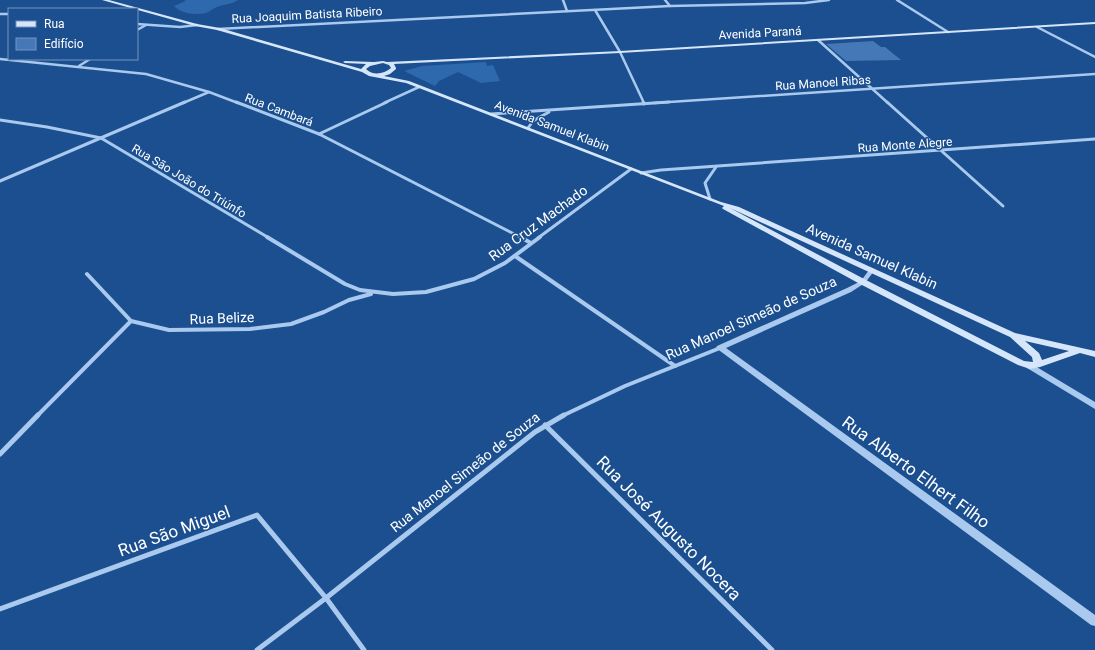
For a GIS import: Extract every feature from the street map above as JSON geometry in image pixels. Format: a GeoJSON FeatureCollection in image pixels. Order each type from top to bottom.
{"type":"FeatureCollection","features":[{"type":"Feature","properties":{"kind":"main road"},"geometry":{"type":"LineString","coordinates":[[104,0],[134,8]]}},
{"type":"Feature","properties":{"kind":"main road"},"geometry":{"type":"LineString","coordinates":[[138,9],[218,29],[364,71],[365,67],[373,63]]}},
{"type":"Feature","properties":{"kind":"main road","name":"Avenida Paraná"},"geometry":{"type":"LineString","coordinates":[[373,63],[620,52],[1095,23]]}},
{"type":"Feature","properties":{"kind":"main road","name":"Avenida Paraná"},"geometry":{"type":"LineString","coordinates":[[374,75],[385,74],[393,69],[425,61]]}},
{"type":"Feature","properties":{"kind":"main road"},"geometry":{"type":"LineString","coordinates":[[330,62],[373,63]]}},
{"type":"Feature","properties":{"kind":"main road"},"geometry":{"type":"LineString","coordinates":[[387,63],[391,64],[393,69],[407,82]]}},
{"type":"Feature","properties":{"kind":"main road","name":"Avenida Samuel Klabin"},"geometry":{"type":"LineString","coordinates":[[364,71],[369,74],[407,82],[710,199],[863,282],[1021,363],[1034,365]]}},
{"type":"Feature","properties":{"kind":"main road","name":"Avenida Samuel Klabin"},"geometry":{"type":"LineString","coordinates":[[719,203],[737,208],[871,271],[904,284],[1013,335]]}},
{"type":"Feature","properties":{"kind":"main road"},"geometry":{"type":"LineString","coordinates":[[1013,335],[1095,354]]}},
{"type":"Feature","properties":{"kind":"main road"},"geometry":{"type":"LineString","coordinates":[[1013,335],[1036,355],[1038,360],[1034,365]]}},
{"type":"Feature","properties":{"kind":"main road"},"geometry":{"type":"LineString","coordinates":[[1034,365],[1079,350]]}},
{"type":"Feature","properties":{"kind":"street"},"geometry":{"type":"LineString","coordinates":[[563,0],[567,11]]}},
{"type":"Feature","properties":{"kind":"street"},"geometry":{"type":"LineString","coordinates":[[665,0],[670,6]]}},
{"type":"Feature","properties":{"kind":"street"},"geometry":{"type":"LineString","coordinates":[[729,0],[734,4]]}},
{"type":"Feature","properties":{"kind":"street","name":"Rua Joaquim Batista Ribeiro"},"geometry":{"type":"LineString","coordinates":[[218,29],[670,6],[805,3],[829,0]]}},
{"type":"Feature","properties":{"kind":"street"},"geometry":{"type":"LineString","coordinates":[[897,0],[948,32]]}},
{"type":"Feature","properties":{"kind":"street"},"geometry":{"type":"LineString","coordinates":[[595,10],[620,52],[644,104]]}},
{"type":"Feature","properties":{"kind":"street"},"geometry":{"type":"LineString","coordinates":[[138,24],[180,27],[197,25]]}},
{"type":"Feature","properties":{"kind":"street"},"geometry":{"type":"LineString","coordinates":[[138,30],[147,25]]}},
{"type":"Feature","properties":{"kind":"street"},"geometry":{"type":"LineString","coordinates":[[1037,27],[1095,57]]}},
{"type":"Feature","properties":{"kind":"street"},"geometry":{"type":"LineString","coordinates":[[818,40],[1003,206]]}},
{"type":"Feature","properties":{"kind":"street","name":"Rua Cambará"},"geometry":{"type":"LineString","coordinates":[[11,60],[146,74],[209,92],[319,134],[531,243]]}},
{"type":"Feature","properties":{"kind":"street"},"geometry":{"type":"LineString","coordinates":[[78,66],[88,60]]}},
{"type":"Feature","properties":{"kind":"street","name":"Rua Manoel Ribas"},"geometry":{"type":"LineString","coordinates":[[491,114],[1095,74]]}},
{"type":"Feature","properties":{"kind":"street"},"geometry":{"type":"LineString","coordinates":[[319,134],[419,87]]}},
{"type":"Feature","properties":{"kind":"street"},"geometry":{"type":"LineString","coordinates":[[0,181],[209,92]]}},
{"type":"Feature","properties":{"kind":"street","name":"Rua Manoel Ribas"},"geometry":{"type":"LineString","coordinates":[[528,128],[532,121],[553,110]]}},
{"type":"Feature","properties":{"kind":"street","name":"Rua São João do Triúnfo"},"geometry":{"type":"LineString","coordinates":[[0,120],[53,128],[101,138],[357,290]]}},
{"type":"Feature","properties":{"kind":"street","name":"Rua Monte Alegre"},"geometry":{"type":"LineString","coordinates":[[641,173],[661,170],[1095,139]]}},
{"type":"Feature","properties":{"kind":"street"},"geometry":{"type":"LineString","coordinates":[[710,199],[705,183],[716,167]]}},
{"type":"Feature","properties":{"kind":"street","name":"Rua Cruz Machado"},"geometry":{"type":"LineString","coordinates":[[357,290],[373,293],[427,291],[452,286],[475,279],[497,268],[515,256],[631,169]]}},
{"type":"Feature","properties":{"kind":"street"},"geometry":{"type":"LineString","coordinates":[[515,256],[675,366]]}},
{"type":"Feature","properties":{"kind":"street"},"geometry":{"type":"LineString","coordinates":[[863,282],[871,271]]}},
{"type":"Feature","properties":{"kind":"street"},"geometry":{"type":"LineString","coordinates":[[0,454],[131,320],[87,274]]}},
{"type":"Feature","properties":{"kind":"street","name":"Rua Manoel Simeão de Souza"},"geometry":{"type":"LineString","coordinates":[[257,650],[326,598],[545,425],[561,416],[720,348],[849,290],[863,282]]}},
{"type":"Feature","properties":{"kind":"street","name":"Rua Belize"},"geometry":{"type":"LineString","coordinates":[[131,320],[169,330],[250,329],[291,324],[324,312],[349,300],[373,293]]}},
{"type":"Feature","properties":{"kind":"street","name":"Rua Alberto Elhert Filho"},"geometry":{"type":"LineString","coordinates":[[720,348],[1095,621]]}},
{"type":"Feature","properties":{"kind":"street"},"geometry":{"type":"LineString","coordinates":[[1034,365],[1095,406]]}},
{"type":"Feature","properties":{"kind":"street","name":"Rua José Augusto Nocera"},"geometry":{"type":"LineString","coordinates":[[545,425],[772,650]]}},
{"type":"Feature","properties":{"kind":"street","name":"Rua São Miguel"},"geometry":{"type":"LineString","coordinates":[[0,609],[257,516],[326,598]]}},
{"type":"Feature","properties":{"kind":"street"},"geometry":{"type":"LineString","coordinates":[[326,598],[364,650]]}},
{"type":"Feature","properties":{"kind":"shaded area"},"geometry":{"type":"Polygon","coordinates":[[[184,0],[238,0],[230,4],[220,6],[209,12],[198,14],[181,11],[174,6],[186,1],[184,0]]]}},
{"type":"Feature","properties":{"kind":"shaded area"},"geometry":{"type":"Polygon","coordinates":[[[486,62],[487,66],[493,65],[500,81],[481,83],[458,72],[439,81],[435,86],[404,71],[422,66],[486,62]]]}},
{"type":"Feature","properties":{"kind":"building"},"geometry":{"type":"Polygon","coordinates":[[[873,41],[881,47],[885,47],[901,60],[846,61],[826,44],[873,41]]]}}]}
